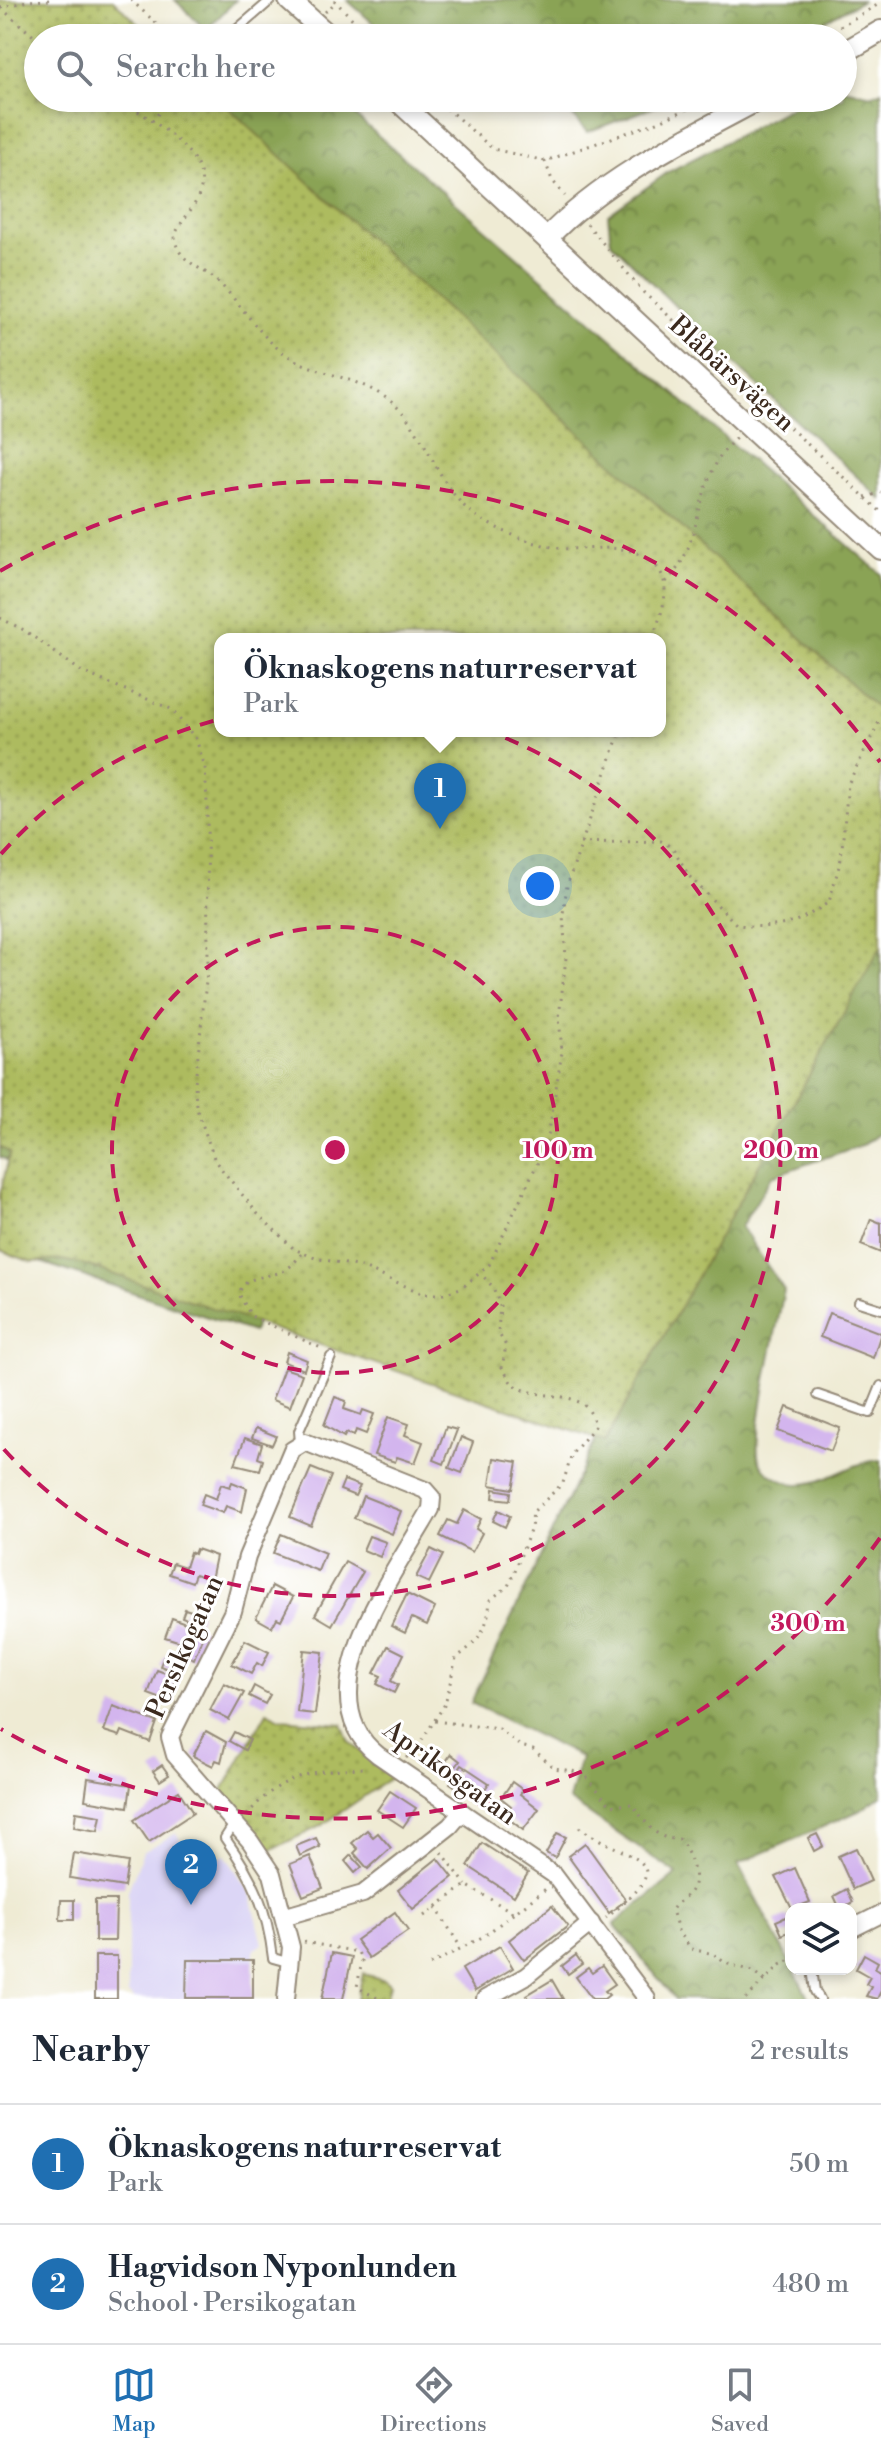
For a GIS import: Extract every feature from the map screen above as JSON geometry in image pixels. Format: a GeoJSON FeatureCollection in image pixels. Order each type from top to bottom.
{"type":"FeatureCollection","features":[{"type":"Feature","properties":{"kind":"street"},"geometry":{"type":"LineString","coordinates":[[289,0],[316,24]]}},
{"type":"Feature","properties":{"kind":"street"},"geometry":{"type":"LineString","coordinates":[[857,45],[881,31]]}},
{"type":"Feature","properties":{"kind":"street","name":"Blåbärsvägen"},"geometry":{"type":"LineString","coordinates":[[410,112],[881,549]]}},
{"type":"Feature","properties":{"kind":"street"},"geometry":{"type":"LineString","coordinates":[[547,238],[567,217],[608,187],[738,112]]}},
{"type":"Feature","properties":{"kind":"street","name":"Aprikosgatan"},"geometry":{"type":"LineString","coordinates":[[305,1443],[425,1490],[432,1498],[431,1509],[355,1648],[348,1699],[352,1720],[363,1742],[558,1879],[647,1999]]}},
{"type":"Feature","properties":{"kind":"street","name":"Persikogatan"},"geometry":{"type":"LineString","coordinates":[[286,1999],[291,1964],[290,1940],[286,1916],[272,1874],[175,1755],[170,1737],[233,1611],[247,1557],[292,1450],[305,1443]]}},
{"type":"Feature","properties":{"kind":"street"},"geometry":{"type":"LineString","coordinates":[[286,1916],[363,1894],[462,1812]]}},
{"type":"Feature","properties":{"kind":"street"},"geometry":{"type":"LineString","coordinates":[[857,1926],[881,1914]]}},
{"type":"Feature","properties":{"kind":"street"},"geometry":{"type":"LineString","coordinates":[[485,1999],[526,1976],[593,1926]]}},
{"type":"Feature","properties":{"kind":"lane"},"geometry":{"type":"LineString","coordinates":[[243,24],[271,0]]}},
{"type":"Feature","properties":{"kind":"lane"},"geometry":{"type":"LineString","coordinates":[[859,1302],[881,1309]]}},
{"type":"Feature","properties":{"kind":"lane"},"geometry":{"type":"LineString","coordinates":[[305,1443],[299,1431],[331,1357]]}},
{"type":"Feature","properties":{"kind":"lane"},"geometry":{"type":"LineString","coordinates":[[818,1395],[870,1413],[881,1386]]}},
{"type":"Feature","properties":{"kind":"lane"},"geometry":{"type":"LineString","coordinates":[[234,1824],[225,1838],[255,1884],[268,1916],[273,1958],[291,1964]]}},
{"type":"Feature","properties":{"kind":"lane"},"geometry":{"type":"LineString","coordinates":[[813,1975],[815,1991],[820,1999]]}},
{"type":"Feature","properties":{"kind":"path"},"geometry":{"type":"LineString","coordinates":[[0,8],[50,0]]}},
{"type":"Feature","properties":{"kind":"path"},"geometry":{"type":"LineString","coordinates":[[131,0],[157,24]]}},
{"type":"Feature","properties":{"kind":"path"},"geometry":{"type":"LineString","coordinates":[[334,0],[357,24]]}},
{"type":"Feature","properties":{"kind":"path"},"geometry":{"type":"LineString","coordinates":[[844,24],[881,3]]}},
{"type":"Feature","properties":{"kind":"path"},"geometry":{"type":"LineString","coordinates":[[0,8],[24,28]]}},
{"type":"Feature","properties":{"kind":"path"},"geometry":{"type":"LineString","coordinates":[[139,112],[191,154],[201,174],[202,189],[179,226],[175,244],[184,257],[217,281],[267,340],[300,362],[351,380],[382,395],[402,410],[439,473],[480,519],[522,539],[550,547],[627,548],[645,556],[659,568],[665,583],[663,606],[654,633]]}},
{"type":"Feature","properties":{"kind":"path"},"geometry":{"type":"LineString","coordinates":[[152,121],[159,112]]}},
{"type":"Feature","properties":{"kind":"path"},"geometry":{"type":"LineString","coordinates":[[451,112],[493,149],[545,161],[681,112]]}},
{"type":"Feature","properties":{"kind":"path"},"geometry":{"type":"LineString","coordinates":[[545,161],[552,180],[565,197]]}},
{"type":"Feature","properties":{"kind":"path"},"geometry":{"type":"LineString","coordinates":[[587,224],[637,287],[881,512]]}},
{"type":"Feature","properties":{"kind":"path"},"geometry":{"type":"LineString","coordinates":[[665,583],[689,552],[706,480],[721,452],[737,437],[754,430]]}},
{"type":"Feature","properties":{"kind":"path"},"geometry":{"type":"LineString","coordinates":[[865,497],[881,493]]}},
{"type":"Feature","properties":{"kind":"path"},"geometry":{"type":"LineString","coordinates":[[0,618],[24,630],[90,676],[171,709],[196,739],[205,767],[208,963],[195,1083],[196,1106],[215,1161],[279,1237],[302,1253],[361,1267],[424,1294],[444,1294],[481,1274],[494,1256],[547,1143],[562,1052],[559,1017],[566,958],[563,914],[570,869],[618,737]]}},
{"type":"Feature","properties":{"kind":"path"},"geometry":{"type":"LineString","coordinates":[[580,843],[661,841],[673,848],[689,876],[737,925],[773,929],[800,922],[829,902],[841,859],[848,784],[881,718]]}},
{"type":"Feature","properties":{"kind":"path"},"geometry":{"type":"LineString","coordinates":[[302,1253],[288,1269],[249,1279],[242,1285],[239,1294],[251,1316],[322,1347],[331,1357]]}},
{"type":"Feature","properties":{"kind":"path"},"geometry":{"type":"LineString","coordinates":[[234,1824],[267,1791],[281,1783],[337,1769],[392,1765],[417,1748],[445,1704],[456,1658],[477,1643],[488,1623],[490,1600],[508,1586],[513,1576],[531,1528],[533,1512],[563,1483],[572,1454],[595,1426],[593,1413],[584,1403],[528,1390],[512,1382],[502,1367],[506,1346],[498,1332],[500,1306],[493,1287],[481,1274]]}},
{"type":"Feature","properties":{"kind":"path"},"geometry":{"type":"LineString","coordinates":[[435,1721],[499,1729],[520,1746],[533,1749],[554,1768],[583,1773],[611,1806],[632,1804],[653,1831],[665,1840],[679,1839],[688,1849],[694,1878],[693,1888],[672,1910],[678,1930],[691,1949],[714,1954],[725,1963],[753,1971],[767,1981]]}},
{"type":"Feature","properties":{"kind":"path"},"geometry":{"type":"LineString","coordinates":[[579,1827],[606,1846],[629,1851],[644,1865],[646,1880],[639,1893],[593,1926]]}},
{"type":"Feature","properties":{"kind":"path"},"geometry":{"type":"LineString","coordinates":[[433,1839],[466,1885],[515,1913]]}},
{"type":"Feature","properties":{"kind":"path"},"geometry":{"type":"LineString","coordinates":[[430,1965],[515,1913],[558,1879]]}},
{"type":"Feature","properties":{"kind":"path"},"geometry":{"type":"LineString","coordinates":[[424,1916],[466,1885]]}},
{"type":"Feature","properties":{"kind":"path"},"geometry":{"type":"LineString","coordinates":[[436,1907],[461,1948]]}},
{"type":"Feature","properties":{"kind":"path"},"geometry":{"type":"LineString","coordinates":[[290,1940],[358,1952],[362,1961],[357,1987],[379,1999]]}},
{"type":"Feature","properties":{"kind":"path"},"geometry":{"type":"LineString","coordinates":[[746,1999],[785,1963]]}},
{"type":"Feature","properties":{"kind":"shaded area"},"geometry":{"type":"Polygon","coordinates":[[[176,1833],[197,1869],[225,1855],[250,1892],[263,1944],[254,1949],[253,1998],[134,1999],[128,1994],[128,1891],[143,1852],[176,1833]]]}},
{"type":"Feature","properties":{"kind":"green space"},"geometry":{"type":"Polygon","coordinates":[[[0,0],[24,24],[24,112],[351,112],[881,574],[881,1131],[864,1144],[772,1176],[741,1227],[784,1290],[759,1428],[759,1460],[765,1470],[799,1484],[881,1460],[881,1796],[861,1810],[738,1864],[785,1953],[785,1975],[796,1975],[809,1999],[675,1999],[614,1924],[677,1874],[569,1800],[581,1757],[471,1703],[596,1439],[264,1302],[253,1332],[1,1249],[27,1169],[0,1157],[0,0]]]}},
{"type":"Feature","properties":{"kind":"green space"},"geometry":{"type":"Polygon","coordinates":[[[0,0],[113,0],[139,24],[24,24],[24,112],[233,112],[881,712],[881,946],[605,1442],[86,1265],[62,1260],[31,1262],[0,1250],[0,1194],[10,1153],[0,1147],[0,0]]]}},
{"type":"Feature","properties":{"kind":"green space"},"geometry":{"type":"Polygon","coordinates":[[[175,0],[236,0],[212,24],[200,24],[175,0]]]}},
{"type":"Feature","properties":{"kind":"green space"},"geometry":{"type":"Polygon","coordinates":[[[347,0],[863,0],[819,24],[374,24],[347,0]]]}},
{"type":"Feature","properties":{"kind":"green space"},"geometry":{"type":"Polygon","coordinates":[[[881,91],[881,499],[712,343],[611,242],[608,215],[668,172],[782,112],[857,112],[857,92],[873,95],[881,91]]]}},
{"type":"Feature","properties":{"kind":"green space"},"geometry":{"type":"Polygon","coordinates":[[[569,112],[641,112],[587,132],[569,112]]]}},
{"type":"Feature","properties":{"kind":"green space"},"geometry":{"type":"Polygon","coordinates":[[[267,1712],[280,1719],[342,1724],[349,1742],[392,1777],[321,1826],[270,1850],[220,1795],[267,1712]]]}},
{"type":"Feature","properties":{"kind":"green space"},"geometry":{"type":"Polygon","coordinates":[[[363,1974],[385,1980],[390,1985],[386,1999],[357,1999],[363,1974]]]}},
{"type":"Feature","properties":{"kind":"building"},"geometry":{"type":"Polygon","coordinates":[[[871,1219],[881,1223],[881,1253],[861,1245],[871,1219]]]}},
{"type":"Feature","properties":{"kind":"building"},"geometry":{"type":"Polygon","coordinates":[[[829,1313],[881,1333],[873,1358],[820,1337],[829,1313]]]}},
{"type":"Feature","properties":{"kind":"building"},"geometry":{"type":"Polygon","coordinates":[[[287,1352],[307,1360],[304,1370],[284,1362],[287,1352]]]}},
{"type":"Feature","properties":{"kind":"building"},"geometry":{"type":"Polygon","coordinates":[[[284,1368],[302,1374],[290,1407],[272,1400],[284,1368]]]}},
{"type":"Feature","properties":{"kind":"building"},"geometry":{"type":"Polygon","coordinates":[[[335,1397],[346,1401],[344,1409],[361,1415],[363,1410],[374,1414],[366,1434],[356,1430],[354,1436],[346,1433],[344,1437],[324,1425],[335,1397]]]}},
{"type":"Feature","properties":{"kind":"building"},"geometry":{"type":"Polygon","coordinates":[[[787,1407],[840,1428],[831,1451],[778,1431],[787,1407]]]}},
{"type":"Feature","properties":{"kind":"building"},"geometry":{"type":"Polygon","coordinates":[[[388,1417],[409,1424],[405,1435],[423,1442],[415,1463],[397,1457],[395,1462],[374,1455],[388,1417]]]}},
{"type":"Feature","properties":{"kind":"building"},"geometry":{"type":"Polygon","coordinates":[[[446,1427],[457,1430],[444,1464],[434,1460],[446,1427]]]}},
{"type":"Feature","properties":{"kind":"building"},"geometry":{"type":"Polygon","coordinates":[[[256,1428],[276,1436],[272,1445],[252,1438],[256,1428]]]}},
{"type":"Feature","properties":{"kind":"building"},"geometry":{"type":"Polygon","coordinates":[[[461,1437],[473,1442],[462,1473],[449,1468],[461,1437]]]}},
{"type":"Feature","properties":{"kind":"building"},"geometry":{"type":"Polygon","coordinates":[[[245,1438],[262,1444],[258,1458],[263,1460],[260,1470],[235,1464],[245,1438]]]}},
{"type":"Feature","properties":{"kind":"building"},"geometry":{"type":"Polygon","coordinates":[[[494,1458],[518,1462],[513,1489],[490,1485],[494,1458]]]}},
{"type":"Feature","properties":{"kind":"building"},"geometry":{"type":"Polygon","coordinates":[[[311,1468],[331,1476],[311,1526],[290,1517],[311,1468]]]}},
{"type":"Feature","properties":{"kind":"building"},"geometry":{"type":"Polygon","coordinates":[[[344,1480],[360,1486],[355,1496],[340,1490],[344,1480]]]}},
{"type":"Feature","properties":{"kind":"building"},"geometry":{"type":"Polygon","coordinates":[[[232,1482],[247,1488],[242,1512],[226,1506],[223,1513],[200,1505],[204,1494],[216,1499],[221,1484],[230,1487],[232,1482]]]}},
{"type":"Feature","properties":{"kind":"building"},"geometry":{"type":"Polygon","coordinates":[[[494,1489],[511,1492],[510,1500],[493,1498],[494,1489]]]}},
{"type":"Feature","properties":{"kind":"building"},"geometry":{"type":"Polygon","coordinates":[[[363,1496],[401,1511],[392,1534],[354,1518],[363,1496]]]}},
{"type":"Feature","properties":{"kind":"building"},"geometry":{"type":"Polygon","coordinates":[[[464,1510],[481,1519],[476,1529],[482,1533],[472,1552],[440,1536],[448,1520],[457,1524],[464,1510]]]}},
{"type":"Feature","properties":{"kind":"building"},"geometry":{"type":"Polygon","coordinates":[[[498,1510],[510,1516],[505,1527],[493,1521],[498,1510]]]}},
{"type":"Feature","properties":{"kind":"building"},"geometry":{"type":"Polygon","coordinates":[[[281,1534],[325,1553],[318,1571],[273,1553],[281,1534]]]}},
{"type":"Feature","properties":{"kind":"building"},"geometry":{"type":"Polygon","coordinates":[[[369,1536],[386,1542],[380,1557],[363,1550],[369,1536]]]}},
{"type":"Feature","properties":{"kind":"building"},"geometry":{"type":"Polygon","coordinates":[[[196,1549],[216,1556],[211,1580],[195,1574],[192,1582],[169,1574],[173,1563],[185,1567],[190,1552],[194,1554],[196,1549]]]}},
{"type":"Feature","properties":{"kind":"building"},"geometry":{"type":"Polygon","coordinates":[[[431,1549],[443,1555],[429,1583],[416,1577],[431,1549]]]}},
{"type":"Feature","properties":{"kind":"building"},"geometry":{"type":"Polygon","coordinates":[[[345,1562],[363,1572],[332,1625],[315,1615],[345,1562]]]}},
{"type":"Feature","properties":{"kind":"building"},"geometry":{"type":"Polygon","coordinates":[[[272,1586],[293,1597],[281,1620],[277,1618],[272,1627],[256,1618],[272,1586]]]}},
{"type":"Feature","properties":{"kind":"building"},"geometry":{"type":"Polygon","coordinates":[[[407,1594],[435,1608],[427,1625],[412,1618],[405,1633],[391,1626],[407,1594]]]}},
{"type":"Feature","properties":{"kind":"building"},"geometry":{"type":"Polygon","coordinates":[[[185,1609],[201,1614],[197,1623],[182,1617],[185,1609]]]}},
{"type":"Feature","properties":{"kind":"building"},"geometry":{"type":"Polygon","coordinates":[[[172,1618],[205,1630],[194,1659],[180,1653],[184,1643],[165,1637],[172,1618]]]}},
{"type":"Feature","properties":{"kind":"building"},"geometry":{"type":"Polygon","coordinates":[[[245,1640],[269,1652],[262,1666],[257,1663],[251,1674],[232,1664],[245,1640]]]}},
{"type":"Feature","properties":{"kind":"building"},"geometry":{"type":"Polygon","coordinates":[[[388,1646],[404,1654],[391,1681],[398,1685],[394,1693],[377,1684],[381,1676],[374,1673],[388,1646]]]}},
{"type":"Feature","properties":{"kind":"building"},"geometry":{"type":"Polygon","coordinates":[[[304,1650],[323,1652],[315,1714],[297,1712],[304,1650]]]}},
{"type":"Feature","properties":{"kind":"building"},"geometry":{"type":"Polygon","coordinates":[[[164,1656],[182,1663],[178,1673],[160,1666],[164,1656]]]}},
{"type":"Feature","properties":{"kind":"building"},"geometry":{"type":"Polygon","coordinates":[[[157,1670],[176,1677],[167,1701],[148,1694],[157,1670]]]}},
{"type":"Feature","properties":{"kind":"building"},"geometry":{"type":"Polygon","coordinates":[[[224,1683],[244,1693],[229,1720],[210,1710],[224,1683]]]}},
{"type":"Feature","properties":{"kind":"building"},"geometry":{"type":"Polygon","coordinates":[[[254,1686],[270,1695],[265,1704],[249,1696],[254,1686]]]}},
{"type":"Feature","properties":{"kind":"building"},"geometry":{"type":"Polygon","coordinates":[[[113,1706],[157,1722],[150,1742],[122,1731],[120,1736],[104,1731],[113,1706]]]}},
{"type":"Feature","properties":{"kind":"building"},"geometry":{"type":"Polygon","coordinates":[[[206,1731],[226,1742],[221,1762],[216,1760],[213,1766],[193,1756],[206,1731]]]}},
{"type":"Feature","properties":{"kind":"building"},"geometry":{"type":"Polygon","coordinates":[[[234,1732],[250,1740],[245,1750],[229,1741],[234,1732]]]}},
{"type":"Feature","properties":{"kind":"building"},"geometry":{"type":"Polygon","coordinates":[[[451,1754],[460,1761],[448,1778],[439,1772],[451,1754]]]}},
{"type":"Feature","properties":{"kind":"building"},"geometry":{"type":"Polygon","coordinates":[[[162,1765],[169,1775],[160,1781],[153,1771],[162,1765]]]}},
{"type":"Feature","properties":{"kind":"building"},"geometry":{"type":"Polygon","coordinates":[[[462,1765],[489,1783],[477,1801],[450,1783],[462,1765]]]}},
{"type":"Feature","properties":{"kind":"building"},"geometry":{"type":"Polygon","coordinates":[[[88,1778],[131,1785],[128,1807],[85,1800],[88,1778]]]}},
{"type":"Feature","properties":{"kind":"building"},"geometry":{"type":"Polygon","coordinates":[[[512,1782],[523,1790],[520,1794],[539,1809],[523,1830],[504,1815],[511,1806],[501,1798],[512,1782]]]}},
{"type":"Feature","properties":{"kind":"building"},"geometry":{"type":"Polygon","coordinates":[[[179,1791],[193,1813],[149,1842],[134,1820],[179,1791]]]}},
{"type":"Feature","properties":{"kind":"building"},"geometry":{"type":"Polygon","coordinates":[[[390,1791],[416,1808],[403,1827],[377,1810],[390,1791]]]}},
{"type":"Feature","properties":{"kind":"building"},"geometry":{"type":"Polygon","coordinates":[[[76,1812],[101,1816],[98,1831],[74,1827],[76,1812]]]}},
{"type":"Feature","properties":{"kind":"building"},"geometry":{"type":"Polygon","coordinates":[[[367,1830],[373,1837],[378,1833],[391,1848],[368,1869],[354,1853],[358,1849],[352,1843],[367,1830]]]}},
{"type":"Feature","properties":{"kind":"building"},"geometry":{"type":"Polygon","coordinates":[[[557,1833],[566,1837],[555,1858],[546,1853],[557,1833]]]}},
{"type":"Feature","properties":{"kind":"building"},"geometry":{"type":"Polygon","coordinates":[[[817,1834],[823,1846],[814,1851],[808,1838],[817,1834]]]}},
{"type":"Feature","properties":{"kind":"building"},"geometry":{"type":"Polygon","coordinates":[[[316,1838],[320,1847],[300,1856],[296,1846],[316,1838]]]}},
{"type":"Feature","properties":{"kind":"building"},"geometry":{"type":"Polygon","coordinates":[[[482,1843],[528,1873],[514,1896],[468,1866],[482,1843]]]}},
{"type":"Feature","properties":{"kind":"building"},"geometry":{"type":"Polygon","coordinates":[[[585,1843],[626,1900],[609,1913],[568,1856],[585,1843]]]}},
{"type":"Feature","properties":{"kind":"building"},"geometry":{"type":"Polygon","coordinates":[[[856,1848],[871,1881],[853,1889],[838,1856],[856,1848]]]}},
{"type":"Feature","properties":{"kind":"building"},"geometry":{"type":"Polygon","coordinates":[[[74,1853],[128,1862],[124,1887],[70,1878],[74,1853]]]}},
{"type":"Feature","properties":{"kind":"building"},"geometry":{"type":"Polygon","coordinates":[[[351,1855],[362,1867],[355,1873],[345,1861],[351,1855]]]}},
{"type":"Feature","properties":{"kind":"building"},"geometry":{"type":"Polygon","coordinates":[[[310,1856],[323,1888],[303,1896],[290,1864],[310,1856]]]}},
{"type":"Feature","properties":{"kind":"building"},"geometry":{"type":"Polygon","coordinates":[[[438,1858],[453,1877],[413,1909],[398,1890],[438,1858]]]}},
{"type":"Feature","properties":{"kind":"building"},"geometry":{"type":"Polygon","coordinates":[[[795,1868],[810,1902],[789,1903],[776,1877],[795,1868]]]}},
{"type":"Feature","properties":{"kind":"building"},"geometry":{"type":"Polygon","coordinates":[[[847,1889],[853,1902],[837,1903],[834,1896],[847,1889]]]}},
{"type":"Feature","properties":{"kind":"building"},"geometry":{"type":"Polygon","coordinates":[[[61,1900],[74,1900],[74,1920],[60,1920],[61,1900]]]}},
{"type":"Feature","properties":{"kind":"building"},"geometry":{"type":"Polygon","coordinates":[[[95,1900],[116,1900],[115,1941],[95,1941],[95,1900]]]}},
{"type":"Feature","properties":{"kind":"building"},"geometry":{"type":"Polygon","coordinates":[[[552,1906],[568,1926],[524,1960],[509,1940],[552,1906]]]}},
{"type":"Feature","properties":{"kind":"building"},"geometry":{"type":"Polygon","coordinates":[[[395,1912],[408,1931],[369,1958],[356,1940],[395,1912]]]}},
{"type":"Feature","properties":{"kind":"building"},"geometry":{"type":"Polygon","coordinates":[[[785,1917],[785,1934],[782,1935],[776,1921],[785,1917]]]}},
{"type":"Feature","properties":{"kind":"building"},"geometry":{"type":"Polygon","coordinates":[[[500,1946],[513,1968],[475,1991],[462,1969],[500,1946]]]}},
{"type":"Feature","properties":{"kind":"building"},"geometry":{"type":"Polygon","coordinates":[[[332,1953],[352,1957],[343,1999],[322,1999],[332,1953]]]}},
{"type":"Feature","properties":{"kind":"building"},"geometry":{"type":"Polygon","coordinates":[[[864,1954],[878,1962],[875,1968],[881,1971],[881,1991],[877,1999],[866,1996],[871,1987],[866,1984],[870,1977],[857,1967],[864,1954]]]}},
{"type":"Feature","properties":{"kind":"building"},"geometry":{"type":"Polygon","coordinates":[[[576,1955],[582,1964],[568,1974],[562,1966],[576,1955]]]}},
{"type":"Feature","properties":{"kind":"building"},"geometry":{"type":"Polygon","coordinates":[[[95,1956],[117,1956],[117,1999],[95,1999],[95,1956]]]}},
{"type":"Feature","properties":{"kind":"building"},"geometry":{"type":"Polygon","coordinates":[[[187,1960],[253,1960],[253,1998],[186,1998],[187,1960]]]}},
{"type":"Feature","properties":{"kind":"building"},"geometry":{"type":"Polygon","coordinates":[[[602,1966],[615,1984],[605,1991],[609,1995],[604,1999],[592,1999],[576,1977],[588,1968],[592,1973],[602,1966]]]}},
{"type":"Feature","properties":{"kind":"building"},"geometry":{"type":"Polygon","coordinates":[[[552,1980],[563,1999],[529,1999],[527,1995],[552,1980]]]}},
{"type":"Feature","properties":{"kind":"place","name":"Öknaskogens naturreservat"},"geometry":{"type":"Point","coordinates":[440,829]}},
{"type":"Feature","properties":{"kind":"place","name":"Hagvidson Nyponlunden"},"geometry":{"type":"Point","coordinates":[191,1905]}}]}
